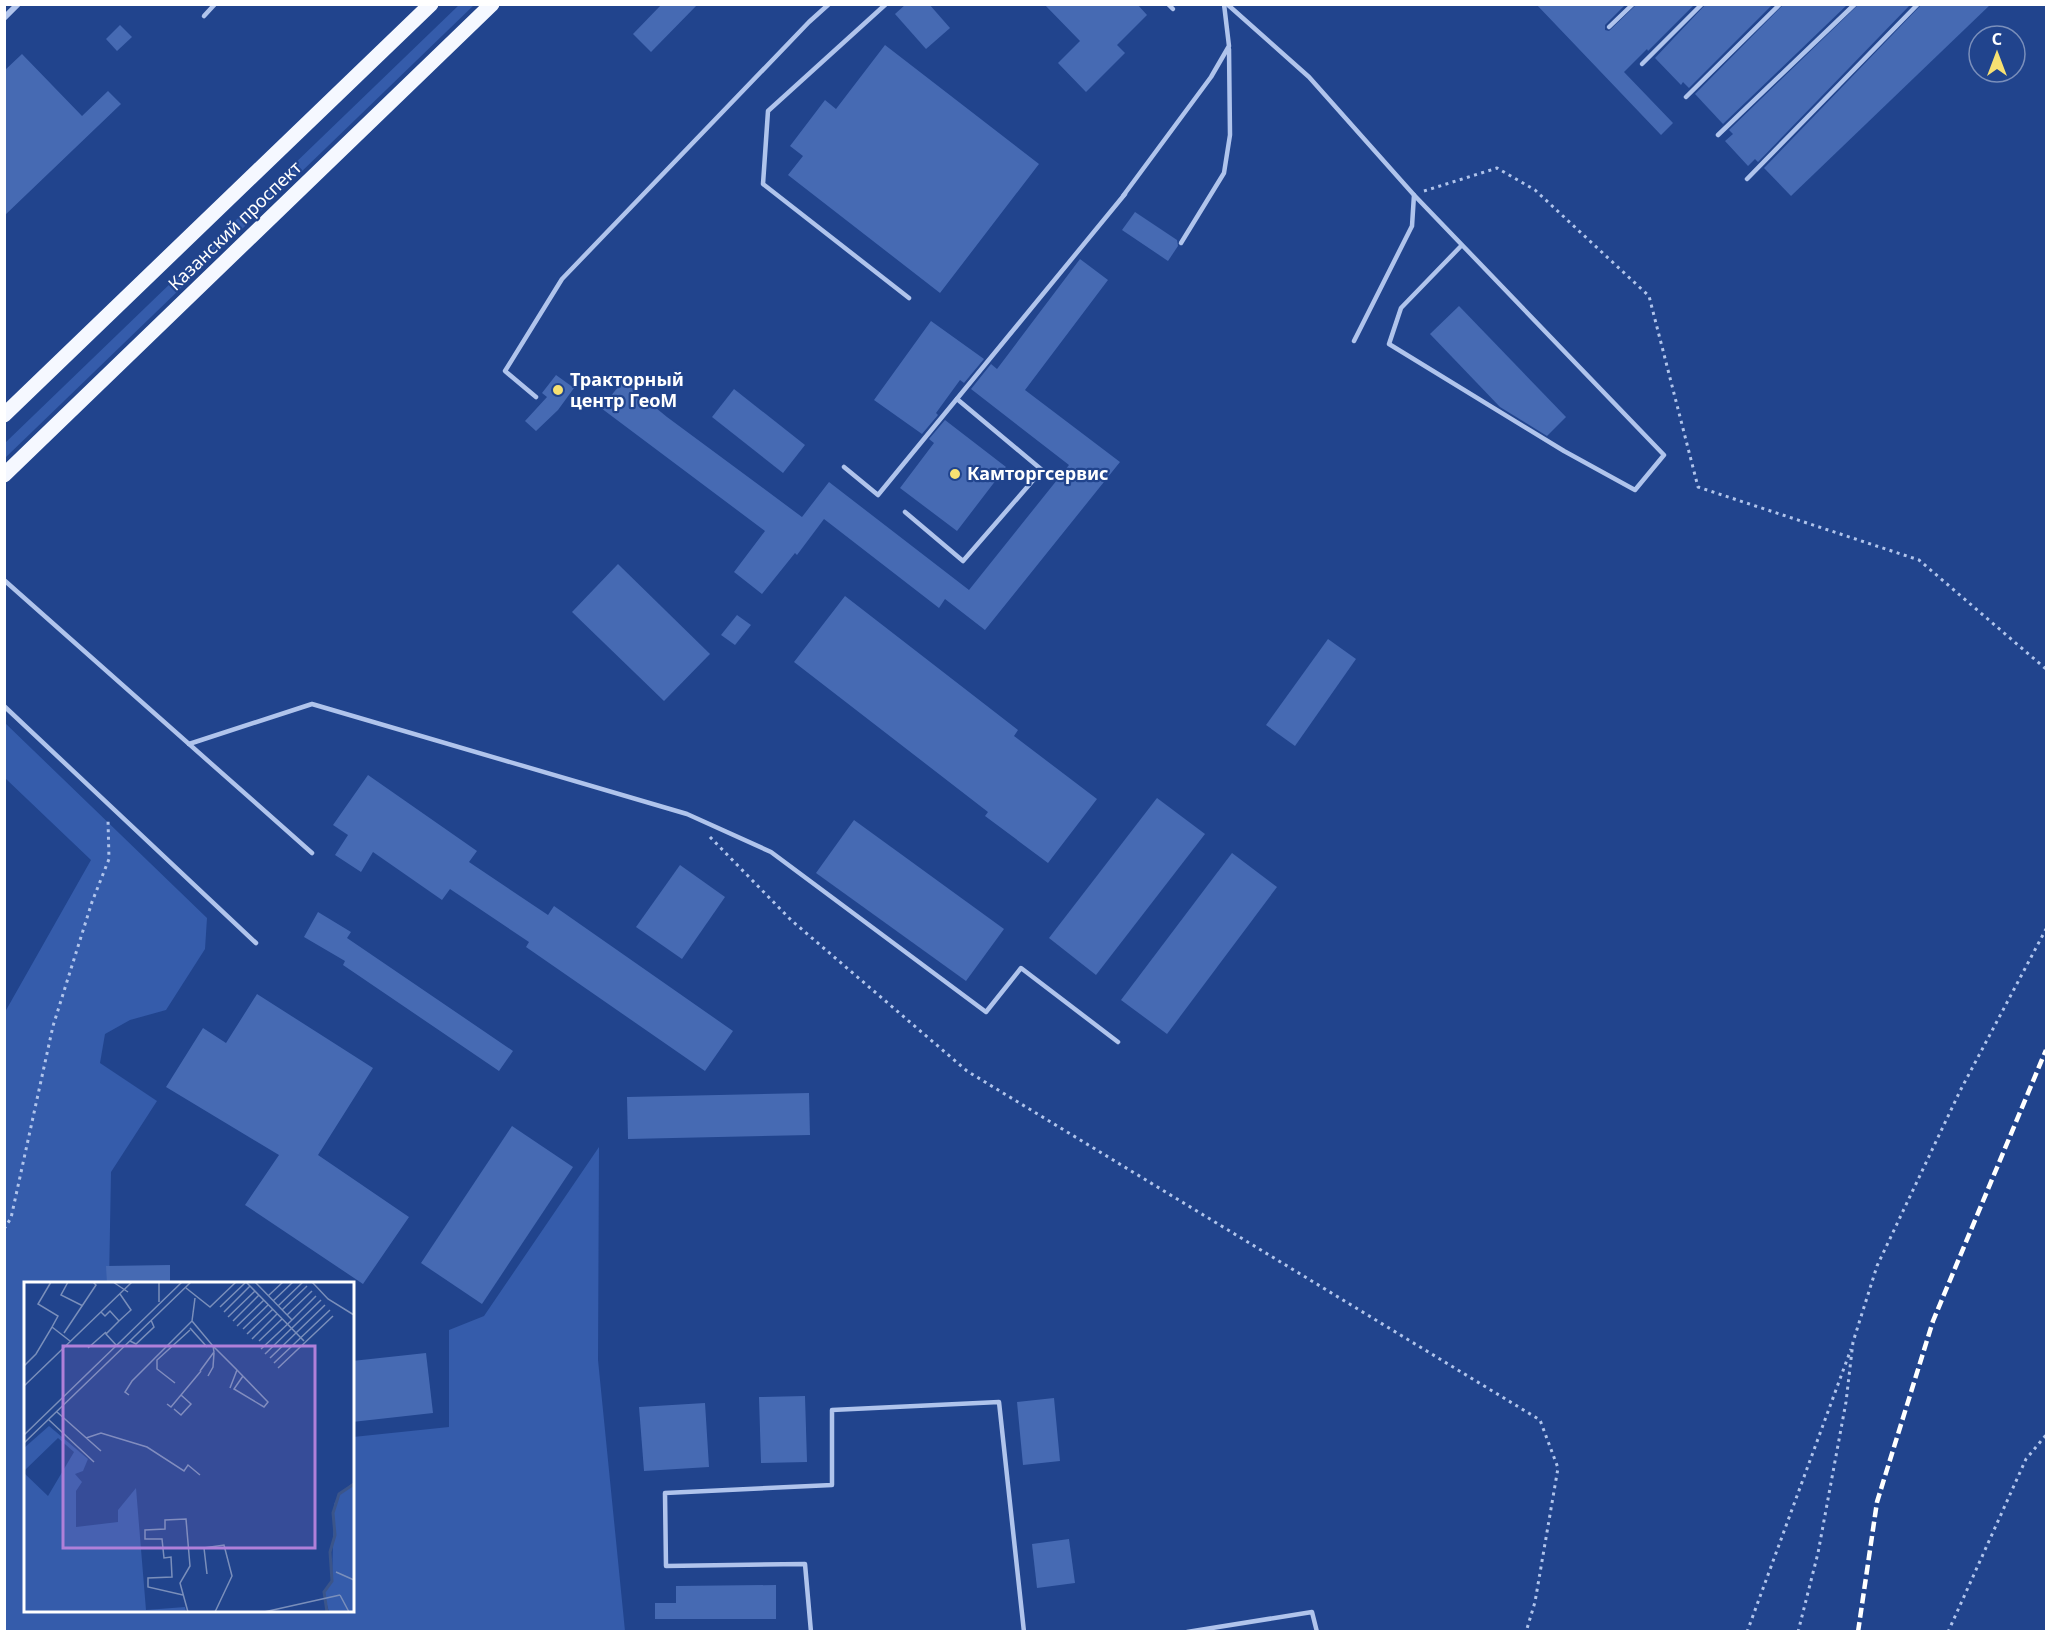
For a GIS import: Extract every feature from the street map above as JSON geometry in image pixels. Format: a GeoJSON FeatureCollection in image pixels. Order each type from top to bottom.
{"type":"FeatureCollection","features":[{"type":"Feature","properties":{"kind":"main road","name":"Казанский проспект"},"geometry":{"type":"LineString","coordinates":[[4,415],[431,4]]}},
{"type":"Feature","properties":{"kind":"main road","name":"Казанский проспект"},"geometry":{"type":"LineString","coordinates":[[4,475],[492,4]]}},
{"type":"Feature","properties":{"kind":"street"},"geometry":{"type":"LineString","coordinates":[[4,18],[18,4]]}},
{"type":"Feature","properties":{"kind":"lane"},"geometry":{"type":"LineString","coordinates":[[204,16],[215,4]]}},
{"type":"Feature","properties":{"kind":"lane"},"geometry":{"type":"LineString","coordinates":[[536,397],[505,371],[562,279],[809,22],[829,4]]}},
{"type":"Feature","properties":{"kind":"lane"},"geometry":{"type":"LineString","coordinates":[[886,4],[768,111],[763,184],[909,298]]}},
{"type":"Feature","properties":{"kind":"lane"},"geometry":{"type":"LineString","coordinates":[[1168,4],[1173,9]]}},
{"type":"Feature","properties":{"kind":"lane"},"geometry":{"type":"LineString","coordinates":[[1181,243],[1224,173],[1230,135],[1229,46],[1225,4]]}},
{"type":"Feature","properties":{"kind":"lane"},"geometry":{"type":"LineString","coordinates":[[1225,4],[1309,77],[1413,195],[1664,455],[1635,490],[1564,451],[1389,344],[1401,308],[1462,246]]}},
{"type":"Feature","properties":{"kind":"lane"},"geometry":{"type":"LineString","coordinates":[[1609,27],[1633,4]]}},
{"type":"Feature","properties":{"kind":"lane"},"geometry":{"type":"LineString","coordinates":[[1642,64],[1702,4]]}},
{"type":"Feature","properties":{"kind":"lane"},"geometry":{"type":"LineString","coordinates":[[1686,97],[1780,4]]}},
{"type":"Feature","properties":{"kind":"lane"},"geometry":{"type":"LineString","coordinates":[[1718,135],[1855,4]]}},
{"type":"Feature","properties":{"kind":"lane"},"geometry":{"type":"LineString","coordinates":[[1747,179],[1918,4]]}},
{"type":"Feature","properties":{"kind":"lane"},"geometry":{"type":"LineString","coordinates":[[1118,203],[1211,77],[1229,46]]}},
{"type":"Feature","properties":{"kind":"lane"},"geometry":{"type":"LineString","coordinates":[[844,467],[878,495],[1125,194]]}},
{"type":"Feature","properties":{"kind":"lane"},"geometry":{"type":"LineString","coordinates":[[1354,340],[1412,225],[1413,195]]}},
{"type":"Feature","properties":{"kind":"lane"},"geometry":{"type":"LineString","coordinates":[[905,512],[963,561],[1042,470],[957,399]]}},
{"type":"Feature","properties":{"kind":"lane"},"geometry":{"type":"LineString","coordinates":[[4,580],[312,853]]}},
{"type":"Feature","properties":{"kind":"lane"},"geometry":{"type":"LineString","coordinates":[[189,744],[312,704],[687,814],[771,852],[986,1012],[1021,968],[1118,1042]]}},
{"type":"Feature","properties":{"kind":"lane"},"geometry":{"type":"LineString","coordinates":[[4,706],[256,943]]}},
{"type":"Feature","properties":{"kind":"lane"},"geometry":{"type":"LineString","coordinates":[[811,1632],[805,1564],[666,1566],[665,1493],[831,1485],[831,1410],[999,1402],[1024,1632]]}},
{"type":"Feature","properties":{"kind":"lane"},"geometry":{"type":"LineString","coordinates":[[1187,1632],[1312,1612],[1317,1632]]}},
{"type":"Feature","properties":{"kind":"path"},"geometry":{"type":"LineString","coordinates":[[1413,195],[1497,168],[1535,190],[1649,296],[1698,487],[1919,560],[2046,669]]}},
{"type":"Feature","properties":{"kind":"path"},"geometry":{"type":"LineString","coordinates":[[4,1229],[11,1218],[53,1026],[92,902],[109,859],[108,803]]}},
{"type":"Feature","properties":{"kind":"path"},"geometry":{"type":"LineString","coordinates":[[687,814],[791,920],[967,1071],[1540,1420],[1558,1467],[1535,1602],[1526,1632]]}},
{"type":"Feature","properties":{"kind":"path"},"geometry":{"type":"LineString","coordinates":[[1747,1632],[1853,1342],[1877,1266],[1960,1091],[2046,929]]}},
{"type":"Feature","properties":{"kind":"path"},"geometry":{"type":"LineString","coordinates":[[1798,1632],[1827,1507],[1846,1402],[1853,1342]]}},
{"type":"Feature","properties":{"kind":"path"},"geometry":{"type":"LineString","coordinates":[[1948,1632],[2026,1459],[2046,1435]]}},
{"type":"Feature","properties":{"kind":"shaded area"},"geometry":{"type":"Polygon","coordinates":[[[459,5],[474,5],[5,458],[5,443],[459,5]]]}},
{"type":"Feature","properties":{"kind":"shaded area"},"geometry":{"type":"Polygon","coordinates":[[[4,722],[207,918],[205,949],[166,1010],[130,1020],[105,1034],[100,1063],[157,1101],[111,1172],[109,1282],[24,1282],[24,1612],[354,1612],[354,1437],[449,1427],[449,1330],[484,1316],[599,1147],[598,1360],[625,1631],[5,1631],[5,1012],[91,860],[5,778],[4,722]]]}},
{"type":"Feature","properties":{"kind":"building"},"geometry":{"type":"Polygon","coordinates":[[[662,4],[698,4],[651,52],[633,34],[662,4]]]}},
{"type":"Feature","properties":{"kind":"building"},"geometry":{"type":"Polygon","coordinates":[[[906,4],[929,4],[950,28],[926,49],[895,14],[906,4]]]}},
{"type":"Feature","properties":{"kind":"building"},"geometry":{"type":"Polygon","coordinates":[[[1044,4],[1137,4],[1147,15],[1117,45],[1125,53],[1086,92],[1058,63],[1080,41],[1044,4]]]}},
{"type":"Feature","properties":{"kind":"building"},"geometry":{"type":"Polygon","coordinates":[[[1536,4],[1626,4],[1605,25],[1605,30],[1609,31],[1637,4],[1695,4],[1624,72],[1673,123],[1661,135],[1536,4]]]}},
{"type":"Feature","properties":{"kind":"building"},"geometry":{"type":"Polygon","coordinates":[[[1706,4],[1773,4],[1689,88],[1683,82],[1681,85],[1655,58],[1706,4]]]}},
{"type":"Feature","properties":{"kind":"building"},"geometry":{"type":"Polygon","coordinates":[[[1784,4],[1848,4],[1723,124],[1695,94],[1784,4]]]}},
{"type":"Feature","properties":{"kind":"building"},"geometry":{"type":"Polygon","coordinates":[[[1859,4],[1911,4],[1758,162],[1755,159],[1748,166],[1725,141],[1733,134],[1729,130],[1859,4]]]}},
{"type":"Feature","properties":{"kind":"building"},"geometry":{"type":"Polygon","coordinates":[[[1922,4],[1991,4],[1970,24],[1967,24],[1967,27],[1791,196],[1764,168],[1922,4]]]}},
{"type":"Feature","properties":{"kind":"building"},"geometry":{"type":"Polygon","coordinates":[[[120,25],[132,37],[117,51],[106,39],[120,25]]]}},
{"type":"Feature","properties":{"kind":"building"},"geometry":{"type":"Polygon","coordinates":[[[885,45],[1039,164],[940,293],[788,175],[803,156],[790,146],[825,100],[836,109],[885,45]]]}},
{"type":"Feature","properties":{"kind":"building"},"geometry":{"type":"Polygon","coordinates":[[[22,54],[82,116],[108,91],[121,104],[4,216],[4,71],[22,54]]]}},
{"type":"Feature","properties":{"kind":"building"},"geometry":{"type":"Polygon","coordinates":[[[1135,212],[1177,240],[1178,246],[1168,261],[1122,230],[1135,212]]]}},
{"type":"Feature","properties":{"kind":"building"},"geometry":{"type":"Polygon","coordinates":[[[1080,259],[1108,280],[1025,390],[1120,462],[985,630],[945,599],[939,608],[824,519],[797,555],[795,553],[762,594],[734,572],[765,531],[601,408],[623,381],[667,417],[802,517],[829,482],[969,590],[1069,465],[971,389],[991,364],[997,369],[1080,259]]]}},
{"type":"Feature","properties":{"kind":"building"},"geometry":{"type":"Polygon","coordinates":[[[1459,306],[1566,417],[1547,436],[1500,407],[1430,334],[1459,306]]]}},
{"type":"Feature","properties":{"kind":"building"},"geometry":{"type":"Polygon","coordinates":[[[931,321],[984,359],[964,383],[960,380],[936,413],[938,415],[922,434],[874,400],[931,321]]]}},
{"type":"Feature","properties":{"kind":"building"},"geometry":{"type":"Polygon","coordinates":[[[556,375],[574,388],[558,410],[536,431],[525,421],[547,397],[542,393],[556,375]]]}},
{"type":"Feature","properties":{"kind":"building"},"geometry":{"type":"Polygon","coordinates":[[[734,389],[805,445],[783,473],[712,417],[734,389]]]}},
{"type":"Feature","properties":{"kind":"building"},"geometry":{"type":"Polygon","coordinates":[[[945,420],[1006,467],[957,531],[900,488],[934,443],[929,439],[945,420]]]}},
{"type":"Feature","properties":{"kind":"building"},"geometry":{"type":"Polygon","coordinates":[[[618,564],[710,654],[664,701],[572,612],[618,564]]]}},
{"type":"Feature","properties":{"kind":"building"},"geometry":{"type":"Polygon","coordinates":[[[845,596],[1018,730],[1014,736],[1097,799],[1048,863],[985,816],[988,812],[794,662],[845,596]]]}},
{"type":"Feature","properties":{"kind":"building"},"geometry":{"type":"Polygon","coordinates":[[[737,615],[751,625],[735,645],[721,635],[737,615]]]}},
{"type":"Feature","properties":{"kind":"building"},"geometry":{"type":"Polygon","coordinates":[[[1328,639],[1356,659],[1295,746],[1266,725],[1328,639]]]}},
{"type":"Feature","properties":{"kind":"building"},"geometry":{"type":"Polygon","coordinates":[[[368,775],[477,851],[469,862],[548,915],[554,906],[733,1031],[705,1071],[526,947],[529,942],[450,889],[442,900],[373,852],[361,872],[335,855],[348,835],[333,825],[368,775]]]}},
{"type":"Feature","properties":{"kind":"building"},"geometry":{"type":"Polygon","coordinates":[[[1157,798],[1205,834],[1096,975],[1049,938],[1157,798]]]}},
{"type":"Feature","properties":{"kind":"building"},"geometry":{"type":"Polygon","coordinates":[[[854,820],[1004,929],[966,981],[816,873],[854,820]]]}},
{"type":"Feature","properties":{"kind":"building"},"geometry":{"type":"Polygon","coordinates":[[[1232,853],[1277,887],[1167,1034],[1121,1000],[1232,853]]]}},
{"type":"Feature","properties":{"kind":"building"},"geometry":{"type":"Polygon","coordinates":[[[680,865],[725,897],[682,959],[636,927],[680,865]]]}},
{"type":"Feature","properties":{"kind":"building"},"geometry":{"type":"Polygon","coordinates":[[[318,912],[351,932],[347,938],[513,1051],[499,1071],[343,965],[345,961],[304,937],[318,912]]]}},
{"type":"Feature","properties":{"kind":"building"},"geometry":{"type":"Polygon","coordinates":[[[257,994],[373,1068],[318,1155],[409,1217],[363,1284],[245,1205],[279,1155],[166,1087],[203,1028],[226,1043],[257,994]]]}},
{"type":"Feature","properties":{"kind":"building"},"geometry":{"type":"Polygon","coordinates":[[[809,1093],[810,1135],[628,1139],[627,1097],[809,1093]]]}},
{"type":"Feature","properties":{"kind":"building"},"geometry":{"type":"Polygon","coordinates":[[[512,1126],[573,1167],[482,1304],[421,1263],[512,1126]]]}},
{"type":"Feature","properties":{"kind":"building"},"geometry":{"type":"Polygon","coordinates":[[[170,1265],[170,1282],[107,1282],[106,1266],[170,1265]]]}},
{"type":"Feature","properties":{"kind":"building"},"geometry":{"type":"Polygon","coordinates":[[[426,1353],[433,1413],[354,1422],[354,1361],[426,1353]]]}},
{"type":"Feature","properties":{"kind":"building"},"geometry":{"type":"Polygon","coordinates":[[[805,1396],[807,1462],[761,1463],[759,1397],[805,1396]]]}},
{"type":"Feature","properties":{"kind":"building"},"geometry":{"type":"Polygon","coordinates":[[[1054,1398],[1060,1461],[1023,1465],[1017,1402],[1054,1398]]]}},
{"type":"Feature","properties":{"kind":"building"},"geometry":{"type":"Polygon","coordinates":[[[705,1403],[709,1467],[644,1471],[639,1407],[705,1403]]]}},
{"type":"Feature","properties":{"kind":"building"},"geometry":{"type":"Polygon","coordinates":[[[1069,1539],[1075,1583],[1037,1588],[1032,1544],[1069,1539]]]}},
{"type":"Feature","properties":{"kind":"building"},"geometry":{"type":"Polygon","coordinates":[[[776,1585],[776,1619],[655,1619],[655,1603],[676,1603],[676,1586],[776,1585]]]}},
{"type":"Feature","properties":{"kind":"railway"},"geometry":{"type":"LineString","coordinates":[[1858,1632],[1877,1502],[1933,1321],[2046,1050]]}},
{"type":"Feature","properties":{"kind":"place","name":"Тракторный центр ГеоМ"},"geometry":{"type":"Point","coordinates":[558,390]}},
{"type":"Feature","properties":{"kind":"place","name":"Камторгсервис"},"geometry":{"type":"Point","coordinates":[955,474]}}]}
